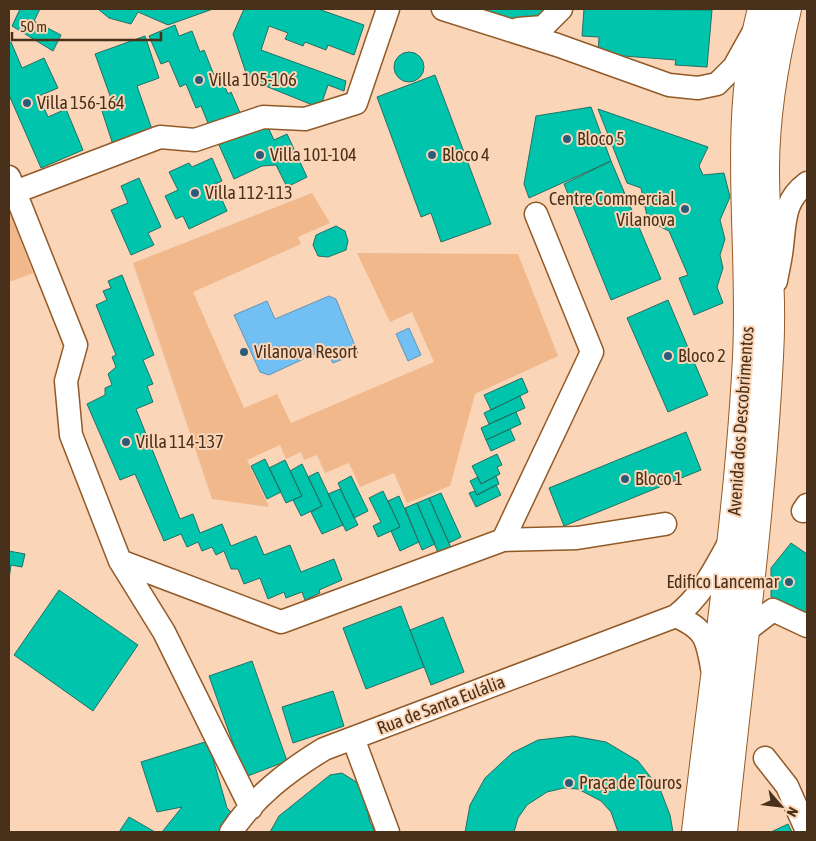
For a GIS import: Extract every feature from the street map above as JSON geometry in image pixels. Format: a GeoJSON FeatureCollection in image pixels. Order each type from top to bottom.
{"type":"FeatureCollection","features":[{"type":"Feature","properties":{"kind":"main road","name":"Avenida dos Descobrimentos"},"geometry":{"type":"LineString","coordinates":[[723,832],[755,534],[772,301],[766,150],[774,63],[787,9]]}},
{"type":"Feature","properties":{"kind":"main road","name":"Avenida dos Descobrimentos"},"geometry":{"type":"LineString","coordinates":[[696,832],[733,536],[748,326],[743,158],[748,83],[760,16]]}},
{"type":"Feature","properties":{"kind":"street"},"geometry":{"type":"LineString","coordinates":[[251,808],[164,632],[120,561],[71,434],[66,381],[76,345],[12,184],[160,137],[196,140],[263,117],[305,119],[356,103],[388,9]]}},
{"type":"Feature","properties":{"kind":"street"},"geometry":{"type":"LineString","coordinates":[[443,9],[669,85],[698,88],[717,84],[734,67],[760,16]]}},
{"type":"Feature","properties":{"kind":"street"},"geometry":{"type":"LineString","coordinates":[[510,30],[543,27],[562,9]]}},
{"type":"Feature","properties":{"kind":"street"},"geometry":{"type":"LineString","coordinates":[[772,301],[782,246],[785,212],[793,198],[807,183]]}},
{"type":"Feature","properties":{"kind":"street"},"geometry":{"type":"LineString","coordinates":[[503,540],[592,352],[536,214]]}},
{"type":"Feature","properties":{"kind":"street"},"geometry":{"type":"LineString","coordinates":[[120,561],[281,622],[503,540],[577,538],[665,524]]}},
{"type":"Feature","properties":{"kind":"street","name":"Rua de Santa Eulália"},"geometry":{"type":"LineString","coordinates":[[232,832],[264,793],[291,769],[324,749],[676,616],[694,602],[710,578],[733,536]]}},
{"type":"Feature","properties":{"kind":"street"},"geometry":{"type":"LineString","coordinates":[[743,633],[773,610],[807,626]]}},
{"type":"Feature","properties":{"kind":"street"},"geometry":{"type":"LineString","coordinates":[[676,616],[694,624],[707,639],[714,676]]}},
{"type":"Feature","properties":{"kind":"street"},"geometry":{"type":"LineString","coordinates":[[353,738],[388,832]]}},
{"type":"Feature","properties":{"kind":"street"},"geometry":{"type":"LineString","coordinates":[[765,758],[787,786],[807,831]]}},
{"type":"Feature","properties":{"kind":"shaded area"},"geometry":{"type":"Polygon","coordinates":[[[312,193],[330,223],[298,237],[301,244],[193,292],[244,408],[277,394],[291,423],[434,362],[412,312],[390,322],[357,253],[518,254],[558,356],[475,394],[450,486],[407,503],[394,473],[360,487],[349,463],[325,473],[317,455],[304,460],[301,452],[286,459],[280,445],[247,460],[269,507],[212,499],[133,263],[312,193]]]}},
{"type":"Feature","properties":{"kind":"shaded area"},"geometry":{"type":"Polygon","coordinates":[[[9,209],[33,273],[9,282],[9,209]]]}},
{"type":"Feature","properties":{"kind":"water"},"geometry":{"type":"Polygon","coordinates":[[[329,296],[336,299],[358,353],[333,363],[325,349],[269,375],[260,372],[234,315],[267,301],[275,319],[329,296]]]}},
{"type":"Feature","properties":{"kind":"water"},"geometry":{"type":"Polygon","coordinates":[[[409,328],[421,355],[408,361],[396,334],[409,328]]]}},
{"type":"Feature","properties":{"kind":"building"},"geometry":{"type":"Polygon","coordinates":[[[20,9],[40,9],[34,21],[61,35],[53,51],[12,26],[20,9]]]}},
{"type":"Feature","properties":{"kind":"building"},"geometry":{"type":"Polygon","coordinates":[[[98,9],[213,9],[168,25],[138,12],[131,24],[109,18],[98,9]]]}},
{"type":"Feature","properties":{"kind":"building"},"geometry":{"type":"Polygon","coordinates":[[[244,9],[318,9],[364,25],[354,55],[328,45],[326,50],[305,42],[303,46],[285,39],[288,33],[269,26],[261,50],[346,81],[344,91],[328,85],[320,108],[248,79],[233,34],[244,9]]]}},
{"type":"Feature","properties":{"kind":"building"},"geometry":{"type":"Polygon","coordinates":[[[457,9],[548,9],[531,27],[457,9]]]}},
{"type":"Feature","properties":{"kind":"building"},"geometry":{"type":"Polygon","coordinates":[[[584,9],[712,10],[707,67],[675,65],[676,60],[598,54],[599,37],[582,36],[584,9]]]}},
{"type":"Feature","properties":{"kind":"building","name":"Villa 105-106"},"geometry":{"type":"Polygon","coordinates":[[[175,25],[179,36],[192,31],[200,52],[204,50],[214,75],[219,73],[228,94],[231,92],[241,115],[210,128],[201,106],[196,108],[186,84],[180,87],[169,61],[161,64],[149,36],[175,25]]]}},
{"type":"Feature","properties":{"kind":"building"},"geometry":{"type":"Polygon","coordinates":[[[145,36],[159,78],[137,86],[154,135],[114,148],[101,108],[113,104],[95,54],[145,36]]]}},
{"type":"Feature","properties":{"kind":"building","name":"Villa 156-164"},"geometry":{"type":"Polygon","coordinates":[[[11,42],[22,68],[44,58],[58,88],[39,96],[48,117],[66,109],[83,150],[41,168],[9,95],[9,43],[11,42]]]}},
{"type":"Feature","properties":{"kind":"building"},"geometry":{"type":"Polygon","coordinates":[[[409,52],[420,56],[424,67],[420,78],[409,82],[398,78],[394,67],[398,56],[409,52]]]}},
{"type":"Feature","properties":{"kind":"building","name":"Bloco 4"},"geometry":{"type":"Polygon","coordinates":[[[435,75],[491,224],[441,242],[431,213],[421,217],[377,97],[435,75]]]}},
{"type":"Feature","properties":{"kind":"building","name":"Bloco 5"},"geometry":{"type":"Polygon","coordinates":[[[591,107],[611,161],[529,198],[524,184],[536,116],[591,107]]]}},
{"type":"Feature","properties":{"kind":"building","name":"Centre Commercial Vilanova"},"geometry":{"type":"Polygon","coordinates":[[[598,109],[708,147],[699,166],[703,175],[724,173],[730,197],[720,220],[725,239],[720,255],[723,268],[717,287],[723,303],[694,315],[679,278],[688,275],[669,231],[648,221],[641,188],[627,183],[598,109]]]}},
{"type":"Feature","properties":{"kind":"building","name":"Villa 101-104"},"geometry":{"type":"Polygon","coordinates":[[[266,123],[274,140],[287,134],[307,177],[287,187],[276,165],[262,166],[234,179],[219,145],[266,123]]]}},
{"type":"Feature","properties":{"kind":"building","name":"Villa 112-113"},"geometry":{"type":"Polygon","coordinates":[[[212,158],[222,181],[215,184],[227,211],[189,229],[183,216],[176,219],[165,196],[178,190],[169,172],[189,163],[192,167],[212,158]]]}},
{"type":"Feature","properties":{"kind":"building"},"geometry":{"type":"Polygon","coordinates":[[[611,161],[661,279],[611,300],[564,184],[611,161]]]}},
{"type":"Feature","properties":{"kind":"building"},"geometry":{"type":"Polygon","coordinates":[[[139,178],[161,227],[148,233],[154,245],[131,255],[111,210],[128,203],[121,186],[139,178]]]}},
{"type":"Feature","properties":{"kind":"building"},"geometry":{"type":"Polygon","coordinates":[[[336,226],[345,231],[348,241],[346,250],[328,257],[318,256],[313,245],[316,235],[336,226]]]}},
{"type":"Feature","properties":{"kind":"building","name":"Villa 114-137"},"geometry":{"type":"Polygon","coordinates":[[[122,275],[154,355],[143,360],[153,384],[147,386],[153,402],[136,409],[180,519],[193,514],[200,533],[222,524],[231,546],[256,536],[264,555],[290,545],[301,572],[334,559],[342,580],[319,590],[320,593],[305,600],[302,592],[286,598],[284,592],[268,599],[260,578],[244,584],[238,569],[231,569],[224,551],[216,555],[212,547],[202,551],[198,542],[187,547],[181,534],[164,541],[135,474],[120,480],[87,404],[105,395],[105,388],[112,385],[108,374],[116,367],[112,357],[116,355],[96,305],[107,300],[103,291],[111,288],[108,281],[122,275]]]}},
{"type":"Feature","properties":{"kind":"building","name":"Bloco 2"},"geometry":{"type":"Polygon","coordinates":[[[668,300],[708,395],[668,412],[627,318],[668,300]]]}},
{"type":"Feature","properties":{"kind":"building"},"geometry":{"type":"Polygon","coordinates":[[[522,378],[528,392],[491,410],[484,395],[522,378]]]}},
{"type":"Feature","properties":{"kind":"building"},"geometry":{"type":"Polygon","coordinates":[[[520,396],[525,408],[489,424],[484,413],[520,396]]]}},
{"type":"Feature","properties":{"kind":"building"},"geometry":{"type":"Polygon","coordinates":[[[516,412],[521,424],[486,440],[481,428],[516,412]]]}},
{"type":"Feature","properties":{"kind":"building"},"geometry":{"type":"Polygon","coordinates":[[[510,429],[515,440],[491,451],[486,440],[510,429]]]}},
{"type":"Feature","properties":{"kind":"building","name":"Bloco 1"},"geometry":{"type":"Polygon","coordinates":[[[686,432],[701,470],[564,526],[549,488],[686,432]]]}},
{"type":"Feature","properties":{"kind":"building"},"geometry":{"type":"Polygon","coordinates":[[[497,454],[502,465],[497,467],[500,474],[481,484],[472,466],[497,454]]]}},
{"type":"Feature","properties":{"kind":"building"},"geometry":{"type":"Polygon","coordinates":[[[265,459],[281,492],[267,499],[251,466],[265,459]]]}},
{"type":"Feature","properties":{"kind":"building"},"geometry":{"type":"Polygon","coordinates":[[[285,460],[302,496],[286,503],[269,468],[285,460]]]}},
{"type":"Feature","properties":{"kind":"building"},"geometry":{"type":"Polygon","coordinates":[[[302,464],[322,506],[301,516],[293,500],[302,496],[290,471],[302,464]]]}},
{"type":"Feature","properties":{"kind":"building"},"geometry":{"type":"Polygon","coordinates":[[[318,472],[343,525],[322,534],[311,512],[322,506],[308,477],[318,472]]]}},
{"type":"Feature","properties":{"kind":"building"},"geometry":{"type":"Polygon","coordinates":[[[351,476],[368,511],[354,518],[338,483],[351,476]]]}},
{"type":"Feature","properties":{"kind":"building"},"geometry":{"type":"Polygon","coordinates":[[[496,476],[499,484],[477,495],[470,481],[478,477],[481,484],[496,476]]]}},
{"type":"Feature","properties":{"kind":"building"},"geometry":{"type":"Polygon","coordinates":[[[496,485],[501,495],[476,507],[469,493],[475,491],[477,495],[496,485]]]}},
{"type":"Feature","properties":{"kind":"building"},"geometry":{"type":"Polygon","coordinates":[[[340,489],[358,525],[346,531],[328,494],[340,489]]]}},
{"type":"Feature","properties":{"kind":"building"},"geometry":{"type":"Polygon","coordinates":[[[383,491],[400,527],[378,537],[373,526],[381,522],[369,498],[383,491]]]}},
{"type":"Feature","properties":{"kind":"building"},"geometry":{"type":"Polygon","coordinates":[[[441,493],[461,537],[449,543],[429,498],[441,493]]]}},
{"type":"Feature","properties":{"kind":"building"},"geometry":{"type":"Polygon","coordinates":[[[399,496],[419,542],[400,551],[391,531],[400,527],[388,501],[399,496]]]}},
{"type":"Feature","properties":{"kind":"building"},"geometry":{"type":"Polygon","coordinates":[[[429,498],[452,550],[439,555],[417,503],[429,498]]]}},
{"type":"Feature","properties":{"kind":"building"},"geometry":{"type":"Polygon","coordinates":[[[417,503],[435,544],[422,550],[405,508],[417,503]]]}},
{"type":"Feature","properties":{"kind":"building","name":"Edifico Lancemar"},"geometry":{"type":"Polygon","coordinates":[[[791,543],[807,554],[807,615],[771,597],[771,568],[791,543]]]}},
{"type":"Feature","properties":{"kind":"building"},"geometry":{"type":"Polygon","coordinates":[[[9,551],[25,554],[22,567],[11,565],[9,579],[9,551]]]}},
{"type":"Feature","properties":{"kind":"building"},"geometry":{"type":"Polygon","coordinates":[[[59,590],[138,645],[93,711],[14,655],[59,590]]]}},
{"type":"Feature","properties":{"kind":"building"},"geometry":{"type":"Polygon","coordinates":[[[401,606],[424,667],[366,689],[343,628],[401,606]]]}},
{"type":"Feature","properties":{"kind":"building"},"geometry":{"type":"Polygon","coordinates":[[[443,617],[464,672],[431,685],[410,630],[443,617]]]}},
{"type":"Feature","properties":{"kind":"building"},"geometry":{"type":"Polygon","coordinates":[[[252,661],[287,761],[245,777],[209,676],[252,661]]]}},
{"type":"Feature","properties":{"kind":"building"},"geometry":{"type":"Polygon","coordinates":[[[333,691],[344,726],[293,743],[282,707],[333,691]]]}},
{"type":"Feature","properties":{"kind":"building","name":"Praça de Touros"},"geometry":{"type":"Polygon","coordinates":[[[573,736],[606,742],[638,761],[660,789],[670,815],[673,832],[618,832],[611,812],[601,801],[578,789],[564,788],[547,792],[527,805],[518,818],[514,832],[465,832],[470,805],[485,778],[512,753],[538,740],[573,736]]]}},
{"type":"Feature","properties":{"kind":"building"},"geometry":{"type":"Polygon","coordinates":[[[208,741],[227,808],[233,814],[221,832],[162,832],[182,807],[157,812],[141,762],[208,741]]]}},
{"type":"Feature","properties":{"kind":"building"},"geometry":{"type":"Polygon","coordinates":[[[342,773],[361,785],[370,822],[375,832],[270,832],[279,816],[330,775],[342,773]]]}},
{"type":"Feature","properties":{"kind":"building"},"geometry":{"type":"Polygon","coordinates":[[[129,817],[155,832],[119,832],[129,817]]]}},
{"type":"Feature","properties":{"kind":"building"},"geometry":{"type":"Polygon","coordinates":[[[788,824],[792,832],[771,832],[788,824]]]}},
{"type":"Feature","properties":{"kind":"place","name":"Villa 105-106"},"geometry":{"type":"Point","coordinates":[199,80]}},
{"type":"Feature","properties":{"kind":"place","name":"Villa 156-164"},"geometry":{"type":"Point","coordinates":[27,103]}},
{"type":"Feature","properties":{"kind":"place","name":"Bloco 5"},"geometry":{"type":"Point","coordinates":[567,139]}},
{"type":"Feature","properties":{"kind":"place","name":"Villa 101-104"},"geometry":{"type":"Point","coordinates":[260,155]}},
{"type":"Feature","properties":{"kind":"place","name":"Bloco 4"},"geometry":{"type":"Point","coordinates":[432,155]}},
{"type":"Feature","properties":{"kind":"place","name":"Villa 112-113"},"geometry":{"type":"Point","coordinates":[195,193]}},
{"type":"Feature","properties":{"kind":"place","name":"Centre Commercial Vilanova"},"geometry":{"type":"Point","coordinates":[685,209]}},
{"type":"Feature","properties":{"kind":"place","name":"Vilanova Resort"},"geometry":{"type":"Point","coordinates":[244,352]}},
{"type":"Feature","properties":{"kind":"place","name":"Bloco 2"},"geometry":{"type":"Point","coordinates":[668,356]}},
{"type":"Feature","properties":{"kind":"place","name":"Villa 114-137"},"geometry":{"type":"Point","coordinates":[126,442]}},
{"type":"Feature","properties":{"kind":"place","name":"Bloco 1"},"geometry":{"type":"Point","coordinates":[625,479]}},
{"type":"Feature","properties":{"kind":"place","name":"Edifico Lancemar"},"geometry":{"type":"Point","coordinates":[789,582]}},
{"type":"Feature","properties":{"kind":"place","name":"Praça de Touros"},"geometry":{"type":"Point","coordinates":[569,783]}}]}
